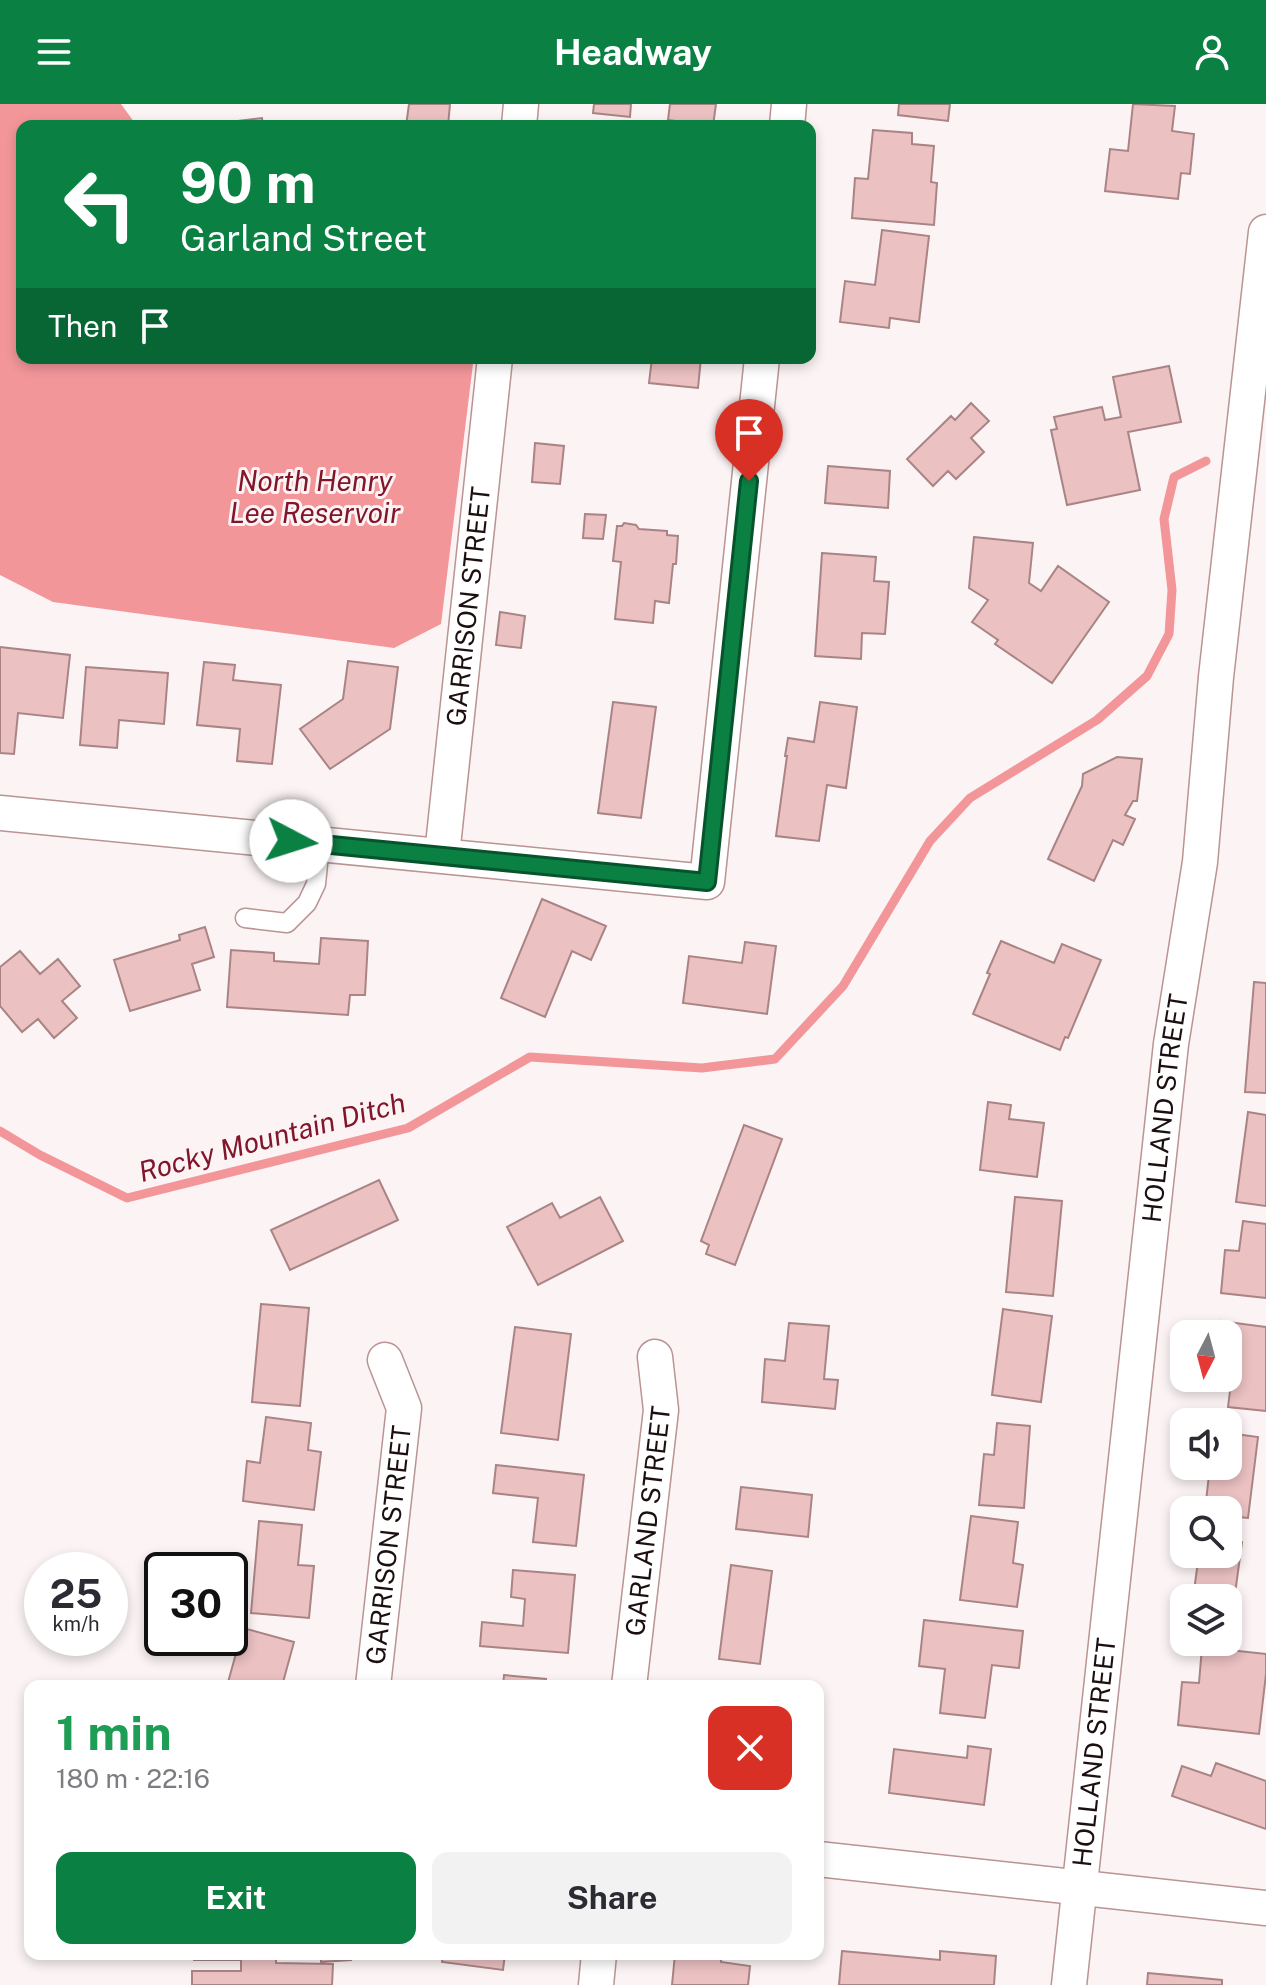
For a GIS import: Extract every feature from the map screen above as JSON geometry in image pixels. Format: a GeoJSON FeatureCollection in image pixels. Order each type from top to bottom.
{"type":"FeatureCollection","features":[{"type":"Feature","properties":{"kind":"street","name":"HOLLAND STREET"},"geometry":{"type":"LineString","coordinates":[[1069,1985],[1169,1060],[1198,873],[1216,677],[1266,232]]}},
{"type":"Feature","properties":{"kind":"street","name":"GARRISON STREET"},"geometry":{"type":"LineString","coordinates":[[442,855],[494,364]]}},
{"type":"Feature","properties":{"kind":"street"},"geometry":{"type":"LineString","coordinates":[[0,813],[707,882],[761,364]]}},
{"type":"Feature","properties":{"kind":"street","name":"GARLAND STREET"},"geometry":{"type":"LineString","coordinates":[[630,1680],[661,1410],[655,1357]]}},
{"type":"Feature","properties":{"kind":"street","name":"GARRISON STREET"},"geometry":{"type":"LineString","coordinates":[[374,1680],[404,1408],[385,1360]]}},
{"type":"Feature","properties":{"kind":"street"},"geometry":{"type":"LineString","coordinates":[[824,1860],[1266,1908]]}},
{"type":"Feature","properties":{"kind":"street"},"geometry":{"type":"LineString","coordinates":[[596,1985],[598,1960]]}},
{"type":"Feature","properties":{"kind":"lane"},"geometry":{"type":"LineString","coordinates":[[245,918],[287,923],[307,903],[316,884],[320,844]]}},
{"type":"Feature","properties":{"kind":"water","name":"North Henry Lee Reservoir"},"geometry":{"type":"Polygon","coordinates":[[[0,104],[121,104],[133,120],[16,120],[16,364],[473,364],[441,624],[394,648],[53,602],[0,575],[0,104]]]}},
{"type":"Feature","properties":{"kind":"building"},"geometry":{"type":"Polygon","coordinates":[[[409,104],[450,104],[449,120],[407,120],[409,104]]]}},
{"type":"Feature","properties":{"kind":"building"},"geometry":{"type":"Polygon","coordinates":[[[594,104],[631,104],[630,117],[593,113],[594,104]]]}},
{"type":"Feature","properties":{"kind":"building"},"geometry":{"type":"Polygon","coordinates":[[[670,104],[716,104],[714,120],[668,120],[670,104]]]}},
{"type":"Feature","properties":{"kind":"building"},"geometry":{"type":"Polygon","coordinates":[[[899,104],[950,104],[948,121],[898,115],[899,104]]]}},
{"type":"Feature","properties":{"kind":"building"},"geometry":{"type":"Polygon","coordinates":[[[1133,104],[1175,106],[1172,131],[1194,134],[1190,174],[1181,173],[1178,199],[1105,191],[1110,149],[1128,151],[1133,104]]]}},
{"type":"Feature","properties":{"kind":"building"},"geometry":{"type":"Polygon","coordinates":[[[873,130],[912,133],[912,144],[934,146],[931,182],[937,183],[934,225],[852,218],[855,178],[868,179],[873,130]]]}},
{"type":"Feature","properties":{"kind":"building"},"geometry":{"type":"Polygon","coordinates":[[[882,230],[929,236],[919,322],[890,318],[889,328],[840,322],[845,281],[875,285],[882,230]]]}},
{"type":"Feature","properties":{"kind":"building"},"geometry":{"type":"Polygon","coordinates":[[[651,364],[700,364],[698,388],[649,383],[651,364]]]}},
{"type":"Feature","properties":{"kind":"building"},"geometry":{"type":"Polygon","coordinates":[[[1169,366],[1181,422],[1128,432],[1140,490],[1067,505],[1051,430],[1057,429],[1054,417],[1102,407],[1105,420],[1121,417],[1113,377],[1169,366]]]}},
{"type":"Feature","properties":{"kind":"building"},"geometry":{"type":"Polygon","coordinates":[[[971,403],[989,421],[971,438],[984,452],[956,479],[948,471],[933,486],[907,459],[951,416],[955,420],[971,403]]]}},
{"type":"Feature","properties":{"kind":"building"},"geometry":{"type":"Polygon","coordinates":[[[535,443],[564,446],[560,484],[532,482],[535,443]]]}},
{"type":"Feature","properties":{"kind":"building"},"geometry":{"type":"Polygon","coordinates":[[[828,466],[890,471],[888,508],[825,503],[828,466]]]}},
{"type":"Feature","properties":{"kind":"building"},"geometry":{"type":"Polygon","coordinates":[[[585,514],[606,515],[603,539],[583,538],[585,514]]]}},
{"type":"Feature","properties":{"kind":"building"},"geometry":{"type":"Polygon","coordinates":[[[624,523],[678,536],[669,603],[655,601],[653,623],[615,619],[621,562],[613,561],[617,526],[624,523]]]}},
{"type":"Feature","properties":{"kind":"building"},"geometry":{"type":"Polygon","coordinates":[[[974,537],[1033,543],[1029,583],[1041,591],[1058,566],[1109,602],[1052,683],[995,644],[998,640],[972,622],[988,600],[969,588],[974,537]]]}},
{"type":"Feature","properties":{"kind":"building"},"geometry":{"type":"Polygon","coordinates":[[[822,553],[876,557],[874,581],[889,582],[885,634],[862,633],[861,659],[815,656],[822,553]]]}},
{"type":"Feature","properties":{"kind":"building"},"geometry":{"type":"Polygon","coordinates":[[[500,612],[525,616],[521,648],[496,645],[500,612]]]}},
{"type":"Feature","properties":{"kind":"building"},"geometry":{"type":"Polygon","coordinates":[[[0,647],[70,655],[63,718],[18,713],[14,754],[0,753],[0,647]]]}},
{"type":"Feature","properties":{"kind":"building"},"geometry":{"type":"Polygon","coordinates":[[[348,661],[398,667],[390,729],[330,769],[300,729],[343,699],[348,661]]]}},
{"type":"Feature","properties":{"kind":"building"},"geometry":{"type":"Polygon","coordinates":[[[204,662],[235,665],[233,680],[281,685],[272,764],[237,761],[240,729],[197,725],[204,662]]]}},
{"type":"Feature","properties":{"kind":"building"},"geometry":{"type":"Polygon","coordinates":[[[86,667],[168,673],[164,724],[119,720],[117,748],[80,745],[86,667]]]}},
{"type":"Feature","properties":{"kind":"building"},"geometry":{"type":"Polygon","coordinates":[[[613,702],[656,707],[641,818],[598,813],[613,702]]]}},
{"type":"Feature","properties":{"kind":"building"},"geometry":{"type":"Polygon","coordinates":[[[820,702],[857,707],[846,788],[827,785],[819,841],[776,836],[788,738],[814,742],[820,702]]]}},
{"type":"Feature","properties":{"kind":"building"},"geometry":{"type":"Polygon","coordinates":[[[1117,757],[1142,759],[1137,801],[1133,801],[1125,815],[1135,819],[1123,845],[1113,840],[1094,881],[1048,859],[1082,786],[1083,774],[1117,757]]]}},
{"type":"Feature","properties":{"kind":"building"},"geometry":{"type":"Polygon","coordinates":[[[542,899],[606,926],[591,960],[572,951],[545,1017],[501,998],[542,899]]]}},
{"type":"Feature","properties":{"kind":"building"},"geometry":{"type":"Polygon","coordinates":[[[205,927],[214,957],[192,964],[200,990],[130,1011],[114,960],[180,940],[179,935],[205,927]]]}},
{"type":"Feature","properties":{"kind":"building"},"geometry":{"type":"Polygon","coordinates":[[[321,938],[368,941],[365,995],[350,995],[348,1015],[227,1007],[231,950],[274,953],[274,961],[319,964],[321,938]]]}},
{"type":"Feature","properties":{"kind":"building"},"geometry":{"type":"Polygon","coordinates":[[[1001,941],[1054,963],[1062,944],[1101,960],[1060,1050],[973,1014],[1001,941]]]}},
{"type":"Feature","properties":{"kind":"building"},"geometry":{"type":"Polygon","coordinates":[[[745,942],[776,946],[767,1014],[683,1003],[689,956],[742,963],[745,942]]]}},
{"type":"Feature","properties":{"kind":"building"},"geometry":{"type":"Polygon","coordinates":[[[20,951],[40,974],[58,959],[80,986],[62,1001],[77,1018],[54,1038],[38,1019],[22,1032],[0,1006],[0,967],[20,951]]]}},
{"type":"Feature","properties":{"kind":"building"},"geometry":{"type":"Polygon","coordinates":[[[1254,982],[1266,983],[1266,1093],[1245,1092],[1254,982]]]}},
{"type":"Feature","properties":{"kind":"building"},"geometry":{"type":"Polygon","coordinates":[[[988,1102],[1011,1105],[1009,1119],[1044,1123],[1037,1177],[980,1170],[988,1102]]]}},
{"type":"Feature","properties":{"kind":"building"},"geometry":{"type":"Polygon","coordinates":[[[1248,1112],[1266,1115],[1266,1206],[1236,1202],[1248,1112]]]}},
{"type":"Feature","properties":{"kind":"building"},"geometry":{"type":"Polygon","coordinates":[[[744,1125],[782,1139],[735,1265],[706,1254],[709,1245],[701,1241],[744,1125]]]}},
{"type":"Feature","properties":{"kind":"building"},"geometry":{"type":"Polygon","coordinates":[[[379,1180],[398,1220],[290,1270],[271,1230],[379,1180]]]}},
{"type":"Feature","properties":{"kind":"building"},"geometry":{"type":"Polygon","coordinates":[[[600,1197],[623,1241],[538,1285],[507,1227],[552,1203],[560,1218],[600,1197]]]}},
{"type":"Feature","properties":{"kind":"building"},"geometry":{"type":"Polygon","coordinates":[[[1015,1197],[1062,1201],[1053,1296],[1006,1292],[1015,1197]]]}},
{"type":"Feature","properties":{"kind":"building"},"geometry":{"type":"Polygon","coordinates":[[[1243,1221],[1266,1224],[1266,1298],[1221,1293],[1225,1250],[1239,1251],[1243,1221]]]}},
{"type":"Feature","properties":{"kind":"building"},"geometry":{"type":"Polygon","coordinates":[[[261,1304],[309,1308],[300,1406],[252,1402],[261,1304]]]}},
{"type":"Feature","properties":{"kind":"building"},"geometry":{"type":"Polygon","coordinates":[[[1003,1309],[1052,1316],[1041,1402],[992,1395],[1003,1309]]]}},
{"type":"Feature","properties":{"kind":"building"},"geometry":{"type":"Polygon","coordinates":[[[789,1323],[829,1326],[824,1379],[838,1380],[835,1409],[762,1402],[765,1359],[785,1361],[789,1323]]]}},
{"type":"Feature","properties":{"kind":"building"},"geometry":{"type":"Polygon","coordinates":[[[1242,1324],[1266,1327],[1266,1411],[1228,1407],[1230,1392],[1242,1392],[1242,1324]]]}},
{"type":"Feature","properties":{"kind":"building"},"geometry":{"type":"Polygon","coordinates":[[[515,1327],[571,1334],[558,1440],[501,1433],[515,1327]]]}},
{"type":"Feature","properties":{"kind":"building"},"geometry":{"type":"Polygon","coordinates":[[[266,1417],[311,1423],[308,1450],[321,1452],[314,1510],[243,1501],[247,1461],[260,1463],[266,1417]]]}},
{"type":"Feature","properties":{"kind":"building"},"geometry":{"type":"Polygon","coordinates":[[[997,1423],[1030,1426],[1024,1508],[979,1505],[984,1454],[994,1455],[997,1423]]]}},
{"type":"Feature","properties":{"kind":"building"},"geometry":{"type":"Polygon","coordinates":[[[1242,1435],[1258,1437],[1248,1518],[1242,1517],[1242,1496],[1207,1496],[1208,1480],[1242,1480],[1242,1435]]]}},
{"type":"Feature","properties":{"kind":"building"},"geometry":{"type":"Polygon","coordinates":[[[496,1465],[584,1475],[576,1546],[533,1542],[538,1498],[493,1493],[496,1465]]]}},
{"type":"Feature","properties":{"kind":"building"},"geometry":{"type":"Polygon","coordinates":[[[741,1487],[812,1495],[808,1537],[736,1529],[741,1487]]]}},
{"type":"Feature","properties":{"kind":"building"},"geometry":{"type":"Polygon","coordinates":[[[971,1516],[1018,1522],[1013,1563],[1023,1565],[1017,1607],[960,1600],[971,1516]]]}},
{"type":"Feature","properties":{"kind":"building"},"geometry":{"type":"Polygon","coordinates":[[[259,1521],[302,1525],[298,1565],[314,1566],[309,1618],[251,1613],[259,1521]]]}},
{"type":"Feature","properties":{"kind":"building"},"geometry":{"type":"Polygon","coordinates":[[[731,1565],[772,1571],[760,1664],[719,1659],[731,1565]]]}},
{"type":"Feature","properties":{"kind":"building"},"geometry":{"type":"Polygon","coordinates":[[[1197,1568],[1238,1568],[1236,1584],[1195,1584],[1197,1568]]]}},
{"type":"Feature","properties":{"kind":"building"},"geometry":{"type":"Polygon","coordinates":[[[513,1570],[575,1575],[568,1653],[480,1646],[482,1622],[523,1626],[525,1599],[511,1597],[513,1570]]]}},
{"type":"Feature","properties":{"kind":"building"},"geometry":{"type":"Polygon","coordinates":[[[924,1620],[1023,1631],[1019,1668],[992,1665],[985,1718],[940,1713],[945,1669],[919,1666],[924,1620]]]}},
{"type":"Feature","properties":{"kind":"building"},"geometry":{"type":"Polygon","coordinates":[[[248,1629],[294,1642],[284,1680],[229,1680],[235,1656],[248,1656],[248,1629]]]}},
{"type":"Feature","properties":{"kind":"building"},"geometry":{"type":"Polygon","coordinates":[[[1242,1651],[1266,1654],[1259,1734],[1178,1725],[1182,1682],[1199,1683],[1201,1656],[1242,1656],[1242,1651]]]}},
{"type":"Feature","properties":{"kind":"building"},"geometry":{"type":"Polygon","coordinates":[[[504,1675],[546,1679],[546,1680],[504,1680],[504,1675]]]}},
{"type":"Feature","properties":{"kind":"building"},"geometry":{"type":"Polygon","coordinates":[[[968,1746],[991,1749],[984,1805],[889,1793],[894,1749],[967,1758],[968,1746]]]}},
{"type":"Feature","properties":{"kind":"building"},"geometry":{"type":"Polygon","coordinates":[[[1216,1763],[1266,1781],[1266,1829],[1172,1796],[1182,1766],[1211,1776],[1216,1763]]]}},
{"type":"Feature","properties":{"kind":"building"},"geometry":{"type":"Polygon","coordinates":[[[842,1951],[940,1960],[940,1951],[996,1956],[994,1985],[839,1985],[842,1951]]]}},
{"type":"Feature","properties":{"kind":"building"},"geometry":{"type":"Polygon","coordinates":[[[241,1960],[333,1964],[332,1985],[192,1985],[192,1971],[241,1971],[241,1960]]]}},
{"type":"Feature","properties":{"kind":"building"},"geometry":{"type":"Polygon","coordinates":[[[442,1960],[504,1960],[503,1970],[442,1960]]]}},
{"type":"Feature","properties":{"kind":"building"},"geometry":{"type":"Polygon","coordinates":[[[674,1960],[721,1960],[750,1966],[748,1985],[672,1985],[674,1960]]]}},
{"type":"Feature","properties":{"kind":"building"},"geometry":{"type":"Polygon","coordinates":[[[1148,1973],[1222,1980],[1222,1985],[1147,1985],[1148,1973]]]}},
{"type":"Feature","properties":{"kind":"waterway","name":"Rocky Mountain Ditch"},"geometry":{"type":"LineString","coordinates":[[0,1131],[40,1155],[127,1198],[408,1128],[530,1057],[702,1068],[775,1059],[843,986],[930,841],[970,798],[1097,720],[1147,676],[1169,634],[1172,590],[1164,519],[1174,477],[1206,461]]}},
{"type":"Feature","properties":{"kind":"route"},"geometry":{"type":"LineString","coordinates":[[291,841],[707,882],[749,481]]}}]}
